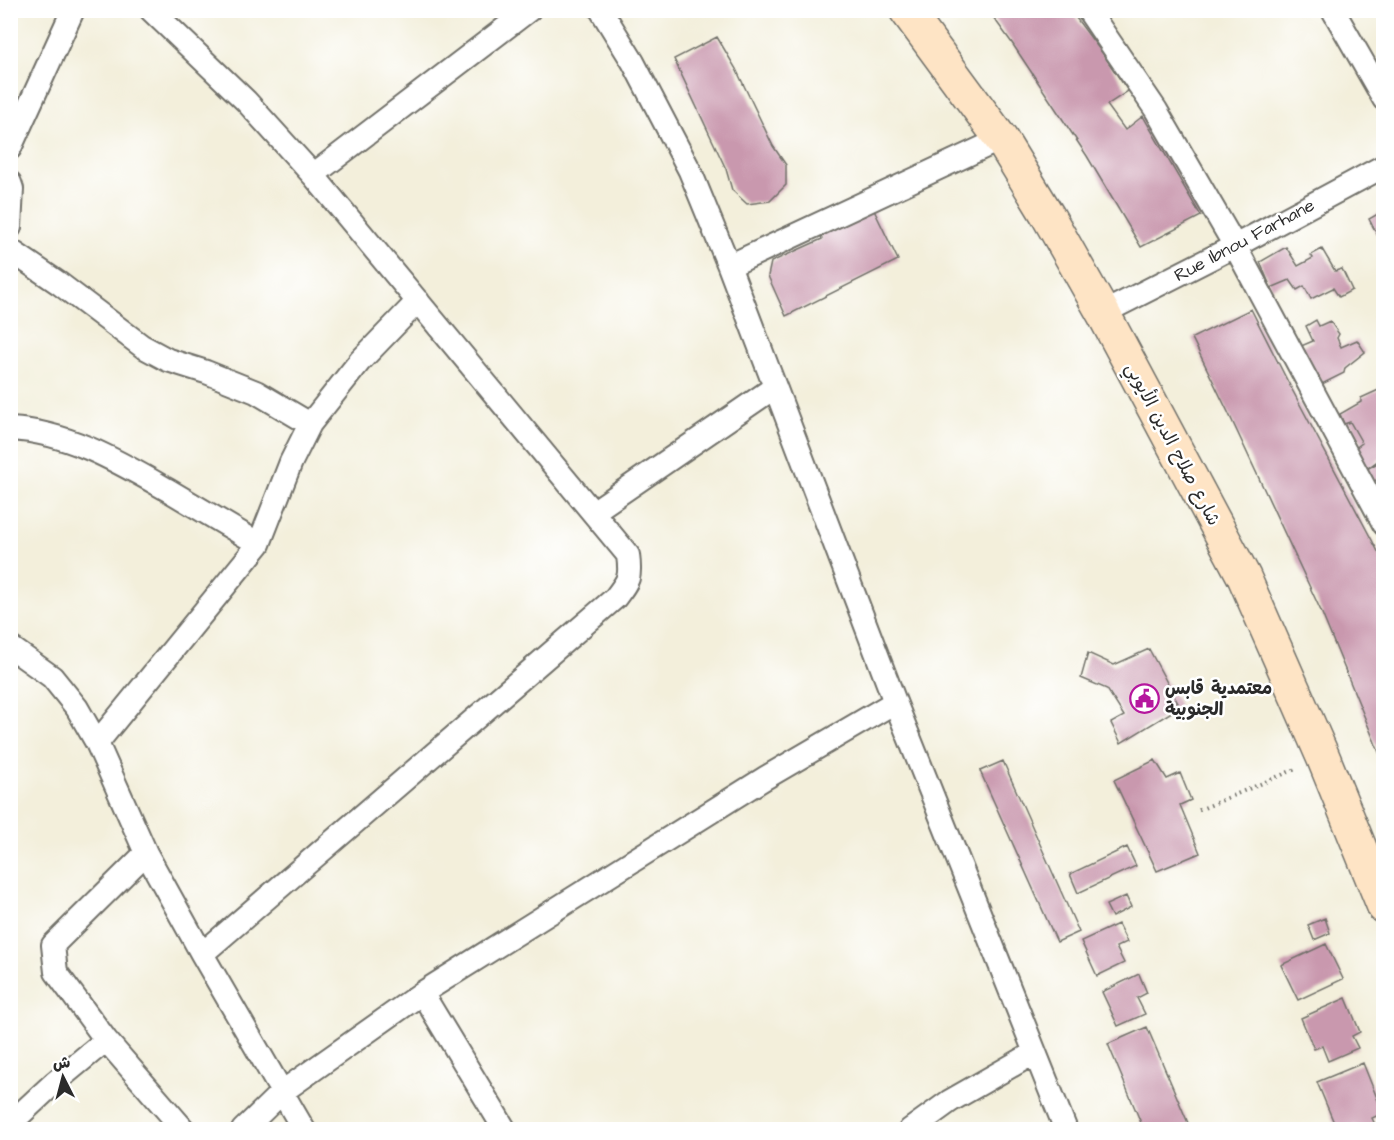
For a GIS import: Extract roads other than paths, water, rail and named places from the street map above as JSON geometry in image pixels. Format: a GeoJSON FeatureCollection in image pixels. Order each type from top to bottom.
{"type":"FeatureCollection","features":[{"type":"Feature","properties":{"kind":"main road","name":"شارع صلاح الدين الأيوبي"},"geometry":{"type":"LineString","coordinates":[[906,10],[1001,139],[1048,216],[1103,313],[1244,577],[1323,757],[1383,907]]}},
{"type":"Feature","properties":{"kind":"street"},"geometry":{"type":"LineString","coordinates":[[10,148],[73,10]]}},
{"type":"Feature","properties":{"kind":"street"},"geometry":{"type":"LineString","coordinates":[[313,175],[529,10]]}},
{"type":"Feature","properties":{"kind":"street"},"geometry":{"type":"LineString","coordinates":[[601,10],[633,62],[690,171],[776,387],[895,702],[1066,1130]]}},
{"type":"Feature","properties":{"kind":"street"},"geometry":{"type":"LineString","coordinates":[[1088,10],[1156,110],[1235,246],[1383,524]]}},
{"type":"Feature","properties":{"kind":"street"},"geometry":{"type":"LineString","coordinates":[[1333,10],[1383,99]]}},
{"type":"Feature","properties":{"kind":"street"},"geometry":{"type":"LineString","coordinates":[[154,11],[246,101],[313,175],[628,555],[630,572],[625,585],[615,598],[202,954]]}},
{"type":"Feature","properties":{"kind":"street"},"geometry":{"type":"LineString","coordinates":[[729,266],[1001,139]]}},
{"type":"Feature","properties":{"kind":"street","name":"Rue Ibnou Farhane"},"geometry":{"type":"LineString","coordinates":[[1103,313],[1235,246],[1383,166]]}},
{"type":"Feature","properties":{"kind":"street"},"geometry":{"type":"LineString","coordinates":[[10,183],[12,189],[10,226]]}},
{"type":"Feature","properties":{"kind":"street"},"geometry":{"type":"LineString","coordinates":[[10,250],[60,284],[142,346],[168,360],[256,392],[310,424]]}},
{"type":"Feature","properties":{"kind":"street"},"geometry":{"type":"LineString","coordinates":[[97,743],[259,544],[291,462],[310,424],[360,361],[418,301]]}},
{"type":"Feature","properties":{"kind":"street"},"geometry":{"type":"LineString","coordinates":[[593,512],[776,387]]}},
{"type":"Feature","properties":{"kind":"street"},"geometry":{"type":"LineString","coordinates":[[10,429],[54,436],[83,445],[114,459],[259,544]]}},
{"type":"Feature","properties":{"kind":"street"},"geometry":{"type":"LineString","coordinates":[[10,647],[52,677],[77,708],[97,743],[146,853],[304,1130]]}},
{"type":"Feature","properties":{"kind":"street"},"geometry":{"type":"LineString","coordinates":[[243,1130],[282,1092],[422,993],[765,778],[895,702]]}},
{"type":"Feature","properties":{"kind":"street"},"geometry":{"type":"LineString","coordinates":[[146,853],[53,945],[56,972],[106,1040],[184,1130]]}},
{"type":"Feature","properties":{"kind":"street"},"geometry":{"type":"LineString","coordinates":[[422,993],[506,1130]]}},
{"type":"Feature","properties":{"kind":"street"},"geometry":{"type":"LineString","coordinates":[[10,1124],[54,1083],[106,1040]]}},
{"type":"Feature","properties":{"kind":"street"},"geometry":{"type":"LineString","coordinates":[[910,1130],[950,1101],[1034,1053]]}},
{"type":"Feature","properties":{"kind":"place","name":"معتمدية قابس الجنوبية"},"geometry":{"type":"Point","coordinates":[1144,698]}}]}
